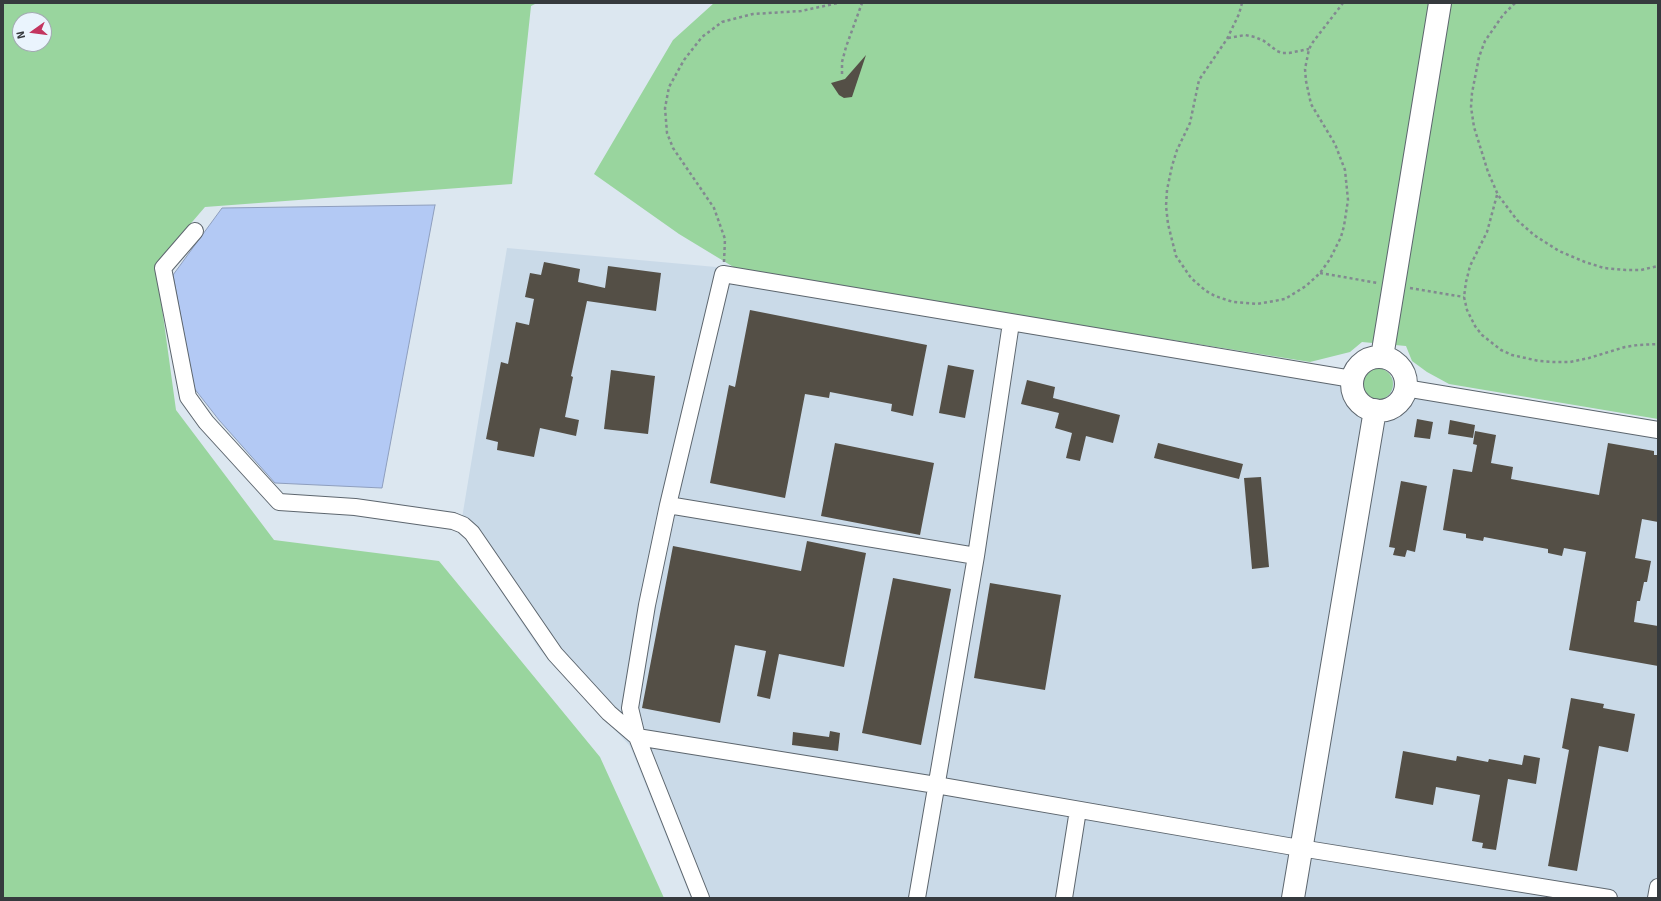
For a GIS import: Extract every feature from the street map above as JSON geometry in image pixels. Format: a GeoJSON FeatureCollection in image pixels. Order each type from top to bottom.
{"type":"FeatureCollection","features":[{"type":"Feature","properties":{"kind":"street"},"geometry":{"type":"LineString","coordinates":[[1382,357],[1440,3]]}},
{"type":"Feature","properties":{"kind":"street"},"geometry":{"type":"LineString","coordinates":[[195,231],[163,268],[188,397],[206,422],[279,502],[354,507],[453,521],[463,525],[472,534],[555,654],[609,713],[637,737],[936,785],[1301,848],[1609,898]]}},
{"type":"Feature","properties":{"kind":"street"},"geometry":{"type":"LineString","coordinates":[[700,898],[637,737],[630,708],[647,605],[668,505],[723,274],[1352,379]]}},
{"type":"Feature","properties":{"kind":"street"},"geometry":{"type":"LineString","coordinates":[[918,898],[976,556],[1012,323]]}},
{"type":"Feature","properties":{"kind":"street"},"geometry":{"type":"LineString","coordinates":[[1374,357],[1382,357],[1397,364],[1403,371],[1405,388],[1400,400],[1391,408],[1375,410],[1366,408],[1360,403],[1353,392],[1352,379],[1360,364],[1374,357]]}},
{"type":"Feature","properties":{"kind":"street"},"geometry":{"type":"LineString","coordinates":[[1405,388],[1658,430]]}},
{"type":"Feature","properties":{"kind":"street"},"geometry":{"type":"LineString","coordinates":[[1293,898],[1375,410]]}},
{"type":"Feature","properties":{"kind":"street"},"geometry":{"type":"LineString","coordinates":[[668,505],[976,556]]}},
{"type":"Feature","properties":{"kind":"street"},"geometry":{"type":"LineString","coordinates":[[1064,898],[1078,810]]}},
{"type":"Feature","properties":{"kind":"street"},"geometry":{"type":"LineString","coordinates":[[1656,898],[1658,887]]}},
{"type":"Feature","properties":{"kind":"path"},"geometry":{"type":"LineString","coordinates":[[723,274],[725,239],[714,208],[673,148],[667,133],[665,108],[669,87],[684,60],[702,37],[722,22],[753,14],[802,11],[838,3]]}},
{"type":"Feature","properties":{"kind":"path"},"geometry":{"type":"LineString","coordinates":[[842,74],[842,62],[846,47],[862,3]]}},
{"type":"Feature","properties":{"kind":"path"},"geometry":{"type":"LineString","coordinates":[[1242,3],[1239,14],[1227,39],[1199,80],[1190,123],[1177,150],[1172,166],[1167,190],[1166,206],[1168,224],[1176,256],[1191,278],[1206,291],[1233,302],[1257,304],[1285,299],[1306,286],[1320,273],[1330,259],[1341,237],[1346,216],[1348,186],[1345,170],[1335,144],[1311,104],[1308,95],[1305,69],[1309,49],[1317,36],[1343,3]]}},
{"type":"Feature","properties":{"kind":"path"},"geometry":{"type":"LineString","coordinates":[[1515,3],[1503,15],[1485,41],[1478,57],[1472,93],[1471,107],[1474,127],[1485,165],[1498,194],[1517,220],[1534,235],[1559,251],[1604,268],[1641,270],[1658,266]]}},
{"type":"Feature","properties":{"kind":"path"},"geometry":{"type":"LineString","coordinates":[[1227,39],[1245,35],[1255,37],[1264,41],[1276,51],[1282,53],[1309,49]]}},
{"type":"Feature","properties":{"kind":"path"},"geometry":{"type":"LineString","coordinates":[[1498,194],[1489,228],[1470,266],[1464,297],[1467,310],[1475,326],[1482,335],[1501,350],[1539,361],[1570,362],[1625,347],[1658,344]]}},
{"type":"Feature","properties":{"kind":"path"},"geometry":{"type":"LineString","coordinates":[[1320,273],[1382,283]]}},
{"type":"Feature","properties":{"kind":"path"},"geometry":{"type":"LineString","coordinates":[[1407,288],[1464,297]]}},
{"type":"Feature","properties":{"kind":"shaded area"},"geometry":{"type":"Polygon","coordinates":[[[507,248],[738,269],[1658,421],[1658,898],[691,898],[630,746],[540,650],[460,530],[507,248]]]}},
{"type":"Feature","properties":{"kind":"green space"},"geometry":{"type":"Polygon","coordinates":[[[3,3],[537,3],[531,6],[512,184],[205,207],[156,264],[176,410],[274,540],[439,561],[600,757],[664,898],[3,898],[3,3]]]}},
{"type":"Feature","properties":{"kind":"green space"},"geometry":{"type":"Polygon","coordinates":[[[714,3],[1658,3],[1658,419],[1449,384],[1427,372],[1412,361],[1406,346],[1362,342],[1350,352],[1310,362],[740,271],[679,234],[594,174],[673,40],[714,3]]]}},
{"type":"Feature","properties":{"kind":"green space"},"geometry":{"type":"Polygon","coordinates":[[[1374,368],[1380,368],[1390,375],[1393,384],[1392,390],[1386,397],[1380,400],[1374,400],[1364,393],[1361,387],[1361,381],[1368,371],[1374,368]]]}},
{"type":"Feature","properties":{"kind":"water"},"geometry":{"type":"Polygon","coordinates":[[[435,205],[382,488],[275,483],[219,420],[194,388],[173,275],[222,208],[435,205]]]}},
{"type":"Feature","properties":{"kind":"building"},"geometry":{"type":"Polygon","coordinates":[[[866,55],[852,97],[844,98],[839,95],[831,83],[845,79],[866,55]]]}},
{"type":"Feature","properties":{"kind":"building"},"geometry":{"type":"Polygon","coordinates":[[[544,262],[580,269],[578,282],[605,288],[608,266],[661,273],[656,311],[587,301],[571,376],[573,377],[565,417],[579,420],[576,436],[540,428],[534,457],[497,450],[498,442],[486,439],[501,362],[508,364],[516,322],[529,325],[534,299],[525,297],[530,273],[541,275],[544,262]]]}},
{"type":"Feature","properties":{"kind":"building"},"geometry":{"type":"Polygon","coordinates":[[[750,310],[927,345],[913,416],[891,411],[892,404],[830,392],[829,398],[805,394],[785,498],[710,483],[729,385],[735,387],[750,310]]]}},
{"type":"Feature","properties":{"kind":"building"},"geometry":{"type":"Polygon","coordinates":[[[948,365],[974,370],[965,418],[939,413],[948,365]]]}},
{"type":"Feature","properties":{"kind":"building"},"geometry":{"type":"Polygon","coordinates":[[[611,370],[655,376],[648,434],[604,429],[611,370]]]}},
{"type":"Feature","properties":{"kind":"building"},"geometry":{"type":"Polygon","coordinates":[[[1027,380],[1055,387],[1053,398],[1120,415],[1113,443],[1086,436],[1080,461],[1066,458],[1072,433],[1055,428],[1059,413],[1021,404],[1027,380]]]}},
{"type":"Feature","properties":{"kind":"building"},"geometry":{"type":"Polygon","coordinates":[[[1417,419],[1433,422],[1430,439],[1414,437],[1417,419]]]}},
{"type":"Feature","properties":{"kind":"building"},"geometry":{"type":"Polygon","coordinates":[[[1450,420],[1475,425],[1473,438],[1448,434],[1450,420]]]}},
{"type":"Feature","properties":{"kind":"building"},"geometry":{"type":"Polygon","coordinates":[[[1475,431],[1496,435],[1491,463],[1513,467],[1511,479],[1599,495],[1608,443],[1654,451],[1654,455],[1658,455],[1658,522],[1642,519],[1635,558],[1651,561],[1647,582],[1644,582],[1640,601],[1637,601],[1634,622],[1658,626],[1658,666],[1569,650],[1586,552],[1564,548],[1562,556],[1548,553],[1548,549],[1484,537],[1483,541],[1466,538],[1466,534],[1443,530],[1453,469],[1472,472],[1477,445],[1473,444],[1475,431]]]}},
{"type":"Feature","properties":{"kind":"building"},"geometry":{"type":"Polygon","coordinates":[[[835,443],[934,463],[920,535],[821,516],[835,443]]]}},
{"type":"Feature","properties":{"kind":"building"},"geometry":{"type":"Polygon","coordinates":[[[1158,443],[1243,464],[1239,479],[1154,458],[1158,443]]]}},
{"type":"Feature","properties":{"kind":"building"},"geometry":{"type":"Polygon","coordinates":[[[1261,477],[1269,567],[1252,569],[1244,478],[1261,477]]]}},
{"type":"Feature","properties":{"kind":"building"},"geometry":{"type":"Polygon","coordinates":[[[1401,481],[1427,486],[1415,552],[1407,550],[1405,557],[1393,555],[1395,548],[1389,547],[1401,481]]]}},
{"type":"Feature","properties":{"kind":"building"},"geometry":{"type":"Polygon","coordinates":[[[807,541],[866,553],[844,667],[779,654],[770,699],[757,696],[766,651],[735,645],[720,723],[642,708],[673,546],[801,571],[807,541]]]}},
{"type":"Feature","properties":{"kind":"building"},"geometry":{"type":"Polygon","coordinates":[[[893,578],[951,589],[921,745],[862,733],[893,578]]]}},
{"type":"Feature","properties":{"kind":"building"},"geometry":{"type":"Polygon","coordinates":[[[990,583],[1061,595],[1045,690],[974,678],[990,583]]]}},
{"type":"Feature","properties":{"kind":"building"},"geometry":{"type":"Polygon","coordinates":[[[1571,698],[1604,704],[1603,708],[1635,714],[1628,752],[1599,746],[1577,871],[1548,866],[1569,750],[1562,748],[1571,698]]]}},
{"type":"Feature","properties":{"kind":"building"},"geometry":{"type":"Polygon","coordinates":[[[830,731],[840,733],[838,751],[792,745],[793,732],[829,737],[830,731]]]}},
{"type":"Feature","properties":{"kind":"building"},"geometry":{"type":"Polygon","coordinates":[[[1403,751],[1456,761],[1457,756],[1488,762],[1489,759],[1522,765],[1524,755],[1540,758],[1536,784],[1508,779],[1496,850],[1482,848],[1483,843],[1472,841],[1480,795],[1436,787],[1433,805],[1395,798],[1403,751]]]}}]}
